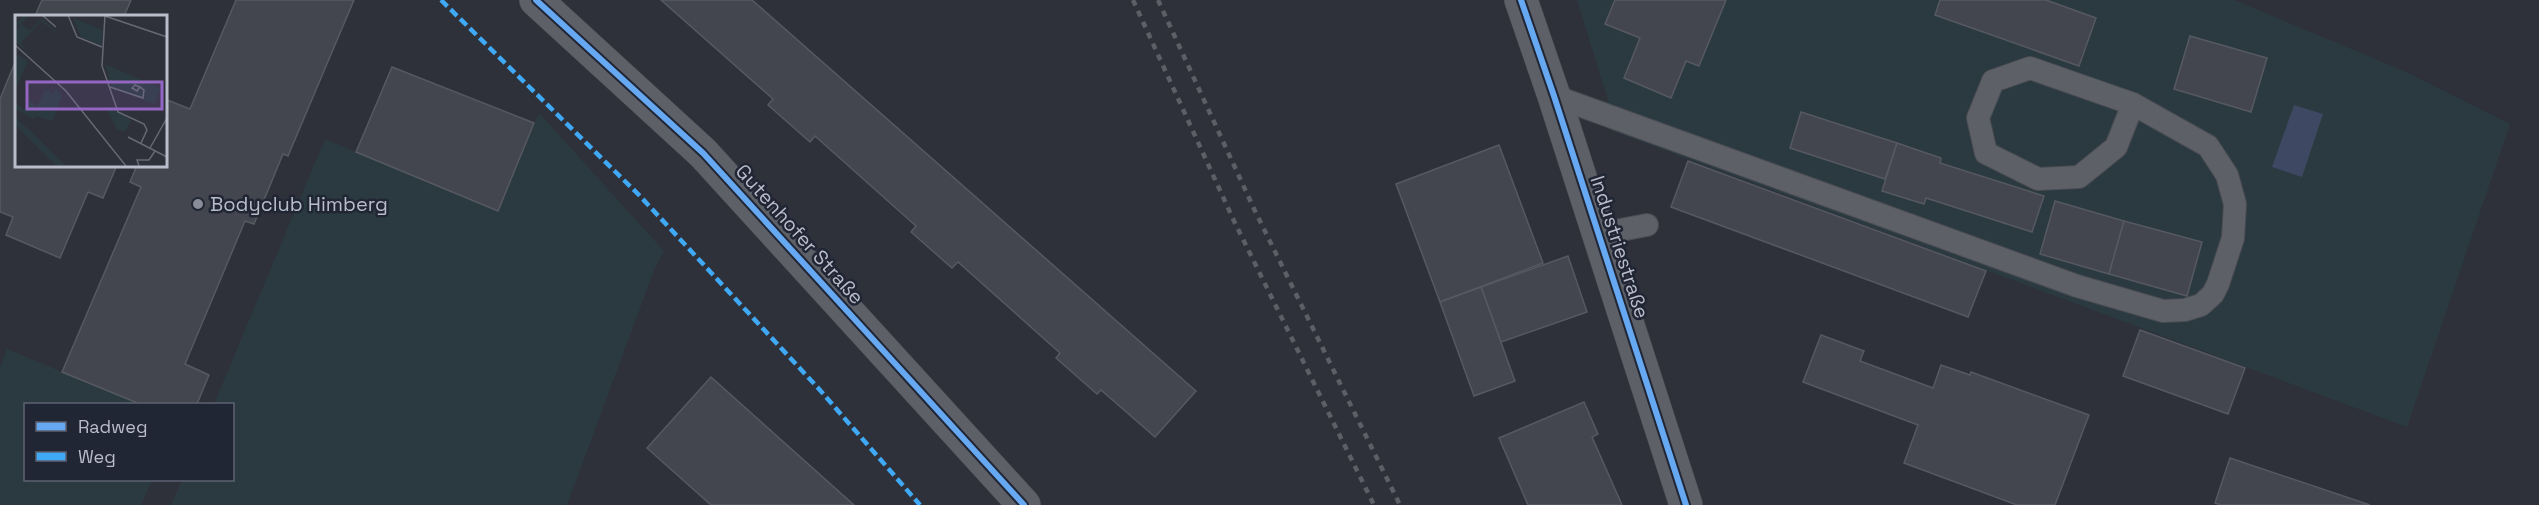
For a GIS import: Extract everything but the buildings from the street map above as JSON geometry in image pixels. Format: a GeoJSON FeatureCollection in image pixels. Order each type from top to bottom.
{"type":"FeatureCollection","features":[{"type":"Feature","properties":{"kind":"street","name":"Gutenhofer Straße"},"geometry":{"type":"LineString","coordinates":[[536,0],[703,153],[1024,505]]}},
{"type":"Feature","properties":{"kind":"street","name":"Industriestraße"},"geometry":{"type":"LineString","coordinates":[[1521,0],[1686,505]]}},
{"type":"Feature","properties":{"kind":"lane"},"geometry":{"type":"LineString","coordinates":[[1554,96],[2077,286],[2163,311],[2185,310],[2201,305],[2213,294],[2233,238],[2235,204],[2227,175],[2208,146],[2133,104],[2030,68],[1993,81],[1978,118],[1986,153],[2038,179],[2079,177],[2116,147],[2133,104]]}},
{"type":"Feature","properties":{"kind":"lane"},"geometry":{"type":"LineString","coordinates":[[1599,234],[1647,225]]}},
{"type":"Feature","properties":{"kind":"shaded area"},"geometry":{"type":"Polygon","coordinates":[[[1577,0],[2234,0],[2404,71],[2510,124],[2407,427],[1610,130],[1609,103],[1577,0]]]}},
{"type":"Feature","properties":{"kind":"shaded area"},"geometry":{"type":"Polygon","coordinates":[[[539,113],[664,251],[656,265],[567,505],[171,505],[182,481],[234,481],[234,403],[214,403],[325,139],[498,211],[539,113]]]}},
{"type":"Feature","properties":{"kind":"shaded area"},"geometry":{"type":"Polygon","coordinates":[[[7,349],[138,403],[24,403],[24,481],[152,481],[141,505],[0,505],[0,367],[7,349]]]}},
{"type":"Feature","properties":{"kind":"water"},"geometry":{"type":"Polygon","coordinates":[[[2294,105],[2323,114],[2302,177],[2272,167],[2294,105]]]}},
{"type":"Feature","properties":{"kind":"railway"},"geometry":{"type":"LineString","coordinates":[[1133,0],[1234,221],[1374,505]]}},
{"type":"Feature","properties":{"kind":"railway"},"geometry":{"type":"LineString","coordinates":[[1158,0],[1255,211],[1400,505]]}},
{"type":"Feature","properties":{"kind":"marked path"},"geometry":{"type":"LineString","coordinates":[[441,0],[639,195],[819,389],[920,505]]}},
{"type":"Feature","properties":{"kind":"cycle path"},"geometry":{"type":"LineString","coordinates":[[536,0],[703,153],[1024,505]]}},
{"type":"Feature","properties":{"kind":"cycle path"},"geometry":{"type":"LineString","coordinates":[[1521,0],[1686,505]]}},
{"type":"Feature","properties":{"kind":"place","name":"Bodyclub Himberg"},"geometry":{"type":"Point","coordinates":[198,204]}}]}
